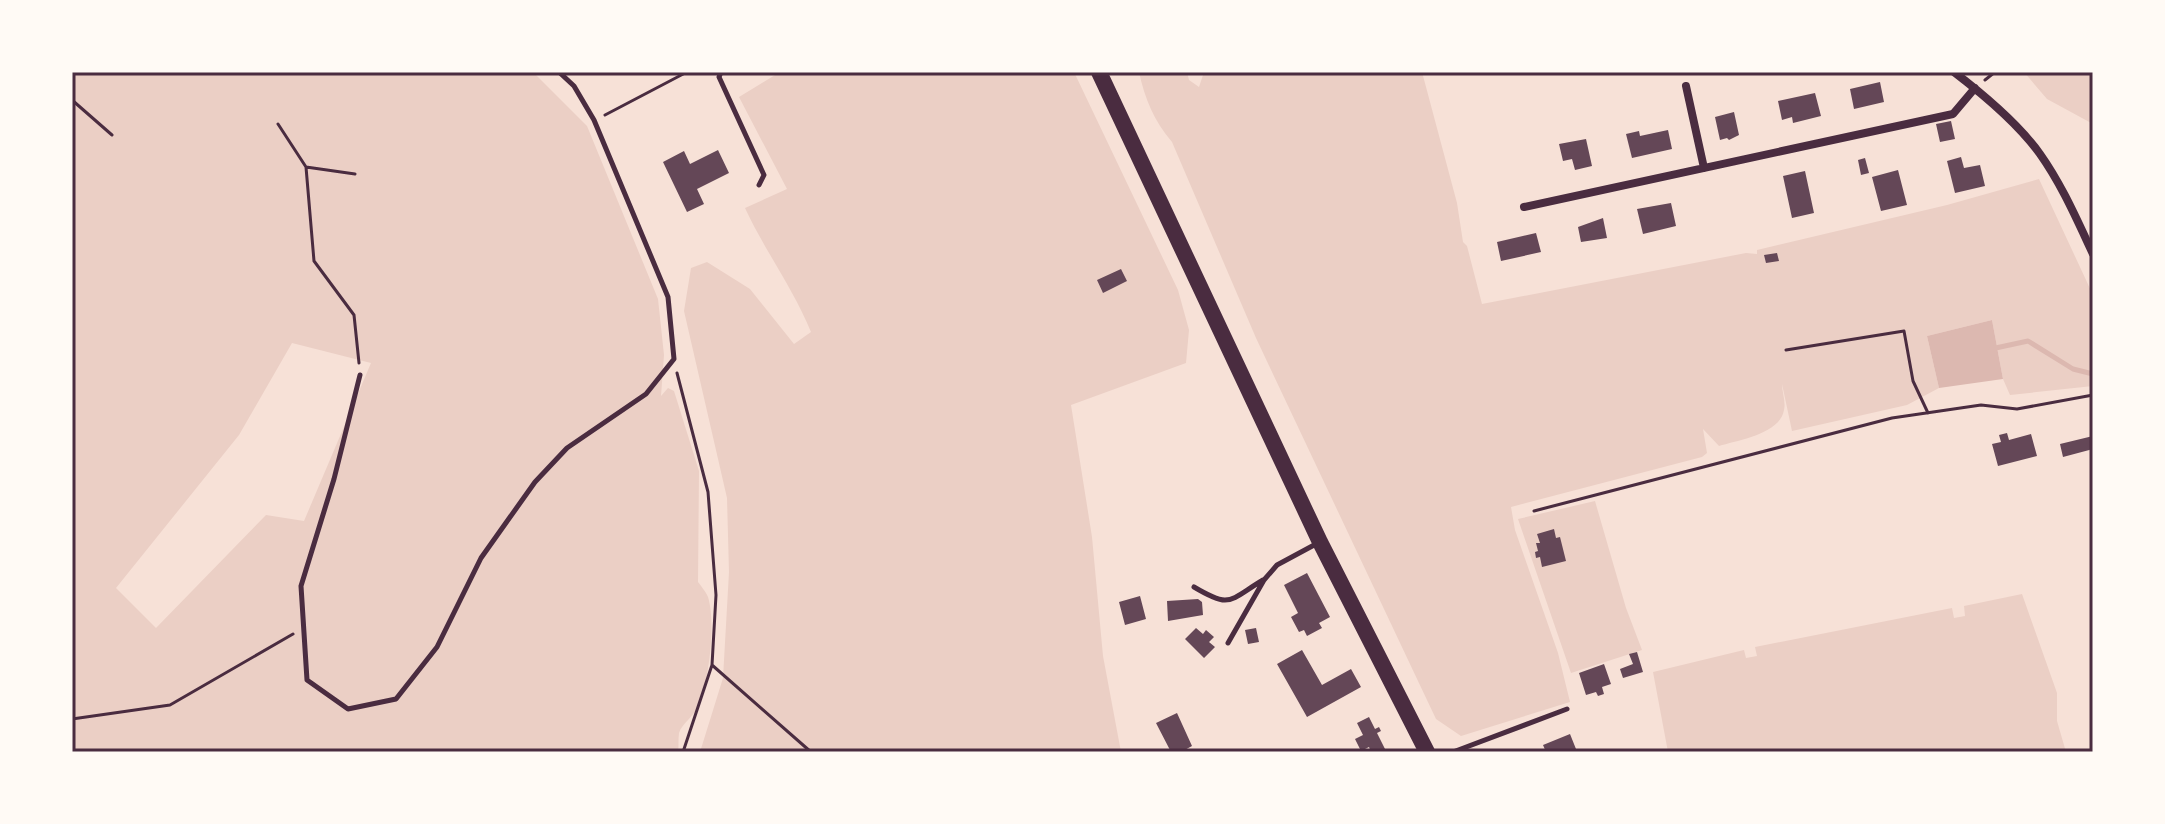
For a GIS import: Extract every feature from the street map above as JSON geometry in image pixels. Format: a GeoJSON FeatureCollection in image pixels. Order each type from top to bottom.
{"type":"FeatureCollection","features":[{"type":"Feature","properties":{"kind":"main road"},"geometry":{"type":"LineString","coordinates":[[1099,72],[1320,542],[1427,752]]}},
{"type":"Feature","properties":{"kind":"street"},"geometry":{"type":"LineString","coordinates":[[1954,72],[1975,88],[2038,151],[2093,254]]}},
{"type":"Feature","properties":{"kind":"street"},"geometry":{"type":"LineString","coordinates":[[1686,86],[1704,168]]}},
{"type":"Feature","properties":{"kind":"street"},"geometry":{"type":"LineString","coordinates":[[1524,207],[1953,114],[1975,88]]}},
{"type":"Feature","properties":{"kind":"lane"},"geometry":{"type":"LineString","coordinates":[[360,375],[334,479],[301,586],[307,680],[348,709],[396,699],[437,647],[481,558],[535,482],[567,448],[646,394],[674,359],[668,297],[594,120],[574,86],[559,72]]}},
{"type":"Feature","properties":{"kind":"lane"},"geometry":{"type":"LineString","coordinates":[[721,72],[719,77],[764,175],[759,185]]}},
{"type":"Feature","properties":{"kind":"lane"},"geometry":{"type":"LineString","coordinates":[[1228,643],[1264,580],[1277,565],[1320,542]]}},
{"type":"Feature","properties":{"kind":"lane"},"geometry":{"type":"LineString","coordinates":[[1194,587],[1218,601],[1226,602],[1264,580]]}},
{"type":"Feature","properties":{"kind":"lane"},"geometry":{"type":"LineString","coordinates":[[1453,752],[1567,709]]}},
{"type":"Feature","properties":{"kind":"path"},"geometry":{"type":"LineString","coordinates":[[594,120],[687,72]]}},
{"type":"Feature","properties":{"kind":"path"},"geometry":{"type":"LineString","coordinates":[[72,100],[112,135]]}},
{"type":"Feature","properties":{"kind":"path"},"geometry":{"type":"LineString","coordinates":[[278,124],[306,167],[314,261],[354,315],[360,375]]}},
{"type":"Feature","properties":{"kind":"path"},"geometry":{"type":"LineString","coordinates":[[306,167],[355,174]]}},
{"type":"Feature","properties":{"kind":"path"},"geometry":{"type":"LineString","coordinates":[[1786,350],[1904,331],[1913,381],[1928,413]]}},
{"type":"Feature","properties":{"kind":"path"},"geometry":{"type":"LineString","coordinates":[[674,359],[708,492],[716,595],[712,665],[683,752]]}},
{"type":"Feature","properties":{"kind":"path"},"geometry":{"type":"LineString","coordinates":[[1534,511],[1892,418],[1981,405],[2017,409],[2093,395]]}},
{"type":"Feature","properties":{"kind":"path"},"geometry":{"type":"LineString","coordinates":[[72,719],[170,705],[304,628]]}},
{"type":"Feature","properties":{"kind":"path"},"geometry":{"type":"LineString","coordinates":[[712,665],[811,752]]}},
{"type":"Feature","properties":{"kind":"shaded area"},"geometry":{"type":"Polygon","coordinates":[[[72,72],[533,72],[587,126],[658,299],[664,355],[661,396],[668,388],[674,391],[699,471],[698,582],[707,595],[710,608],[710,650],[700,703],[681,729],[678,752],[72,752],[72,72]],[[292,343],[239,435],[116,588],[156,628],[266,515],[304,521],[371,363],[292,343]]]}},
{"type":"Feature","properties":{"kind":"shaded area"},"geometry":{"type":"Polygon","coordinates":[[[780,72],[1074,72],[1178,290],[1189,330],[1186,363],[1071,405],[1092,537],[1103,656],[1121,752],[700,752],[723,678],[729,572],[727,498],[684,311],[691,268],[707,262],[750,289],[794,344],[811,332],[745,208],[787,189],[739,97],[780,72]]]}},
{"type":"Feature","properties":{"kind":"shaded area"},"geometry":{"type":"Polygon","coordinates":[[[1139,72],[1187,72],[1189,80],[1199,87],[1204,72],[1422,72],[1457,203],[1463,242],[1467,246],[1482,304],[1746,253],[1757,254],[1757,250],[1947,205],[2039,179],[2093,295],[2093,386],[2010,395],[2003,379],[1992,320],[1927,336],[1939,388],[1907,405],[1792,431],[1782,384],[1784,407],[1781,418],[1757,435],[1719,446],[1703,429],[1707,453],[1702,457],[1511,507],[1515,530],[1558,653],[1570,702],[1461,736],[1436,719],[1256,338],[1172,142],[1151,109],[1139,72]]]}},
{"type":"Feature","properties":{"kind":"shaded area"},"geometry":{"type":"Polygon","coordinates":[[[2024,72],[2093,72],[2093,124],[2047,99],[2024,72]]]}},
{"type":"Feature","properties":{"kind":"shaded area"},"geometry":{"type":"Polygon","coordinates":[[[1992,320],[2003,379],[1939,388],[1927,336],[1992,320]]]}},
{"type":"Feature","properties":{"kind":"shaded area"},"geometry":{"type":"Polygon","coordinates":[[[1595,501],[1626,608],[1642,650],[1571,673],[1518,519],[1595,501]]]}},
{"type":"Feature","properties":{"kind":"shaded area"},"geometry":{"type":"Polygon","coordinates":[[[2022,594],[2057,693],[2057,721],[2066,752],[1668,752],[1653,672],[1744,650],[1746,658],[1757,656],[1755,647],[1952,608],[1954,618],[1965,616],[1964,606],[2022,594]]]}},
{"type":"Feature","properties":{"kind":"building"},"geometry":{"type":"Polygon","coordinates":[[[1880,82],[1884,102],[1854,109],[1850,89],[1880,82]]]}},
{"type":"Feature","properties":{"kind":"building"},"geometry":{"type":"Polygon","coordinates":[[[1815,93],[1821,116],[1793,123],[1792,117],[1782,120],[1778,101],[1815,93]]]}},
{"type":"Feature","properties":{"kind":"building"},"geometry":{"type":"Polygon","coordinates":[[[1734,112],[1739,135],[1720,140],[1715,117],[1734,112]]]}},
{"type":"Feature","properties":{"kind":"building"},"geometry":{"type":"Polygon","coordinates":[[[1951,121],[1955,139],[1940,142],[1936,124],[1951,121]]]}},
{"type":"Feature","properties":{"kind":"building"},"geometry":{"type":"Polygon","coordinates":[[[1668,130],[1672,149],[1632,158],[1626,134],[1639,131],[1640,136],[1668,130]]]}},
{"type":"Feature","properties":{"kind":"building"},"geometry":{"type":"Polygon","coordinates":[[[1586,139],[1592,166],[1575,170],[1572,159],[1563,161],[1559,144],[1586,139]]]}},
{"type":"Feature","properties":{"kind":"building"},"geometry":{"type":"Polygon","coordinates":[[[718,150],[729,173],[697,189],[704,204],[687,212],[663,162],[684,151],[690,164],[718,150]]]}},
{"type":"Feature","properties":{"kind":"building"},"geometry":{"type":"Polygon","coordinates":[[[1961,157],[1964,168],[1980,165],[1985,186],[1955,193],[1947,161],[1961,157]]]}},
{"type":"Feature","properties":{"kind":"building"},"geometry":{"type":"Polygon","coordinates":[[[1865,158],[1869,173],[1861,175],[1858,160],[1865,158]]]}},
{"type":"Feature","properties":{"kind":"building"},"geometry":{"type":"Polygon","coordinates":[[[1898,170],[1907,205],[1881,211],[1872,177],[1898,170]]]}},
{"type":"Feature","properties":{"kind":"building"},"geometry":{"type":"Polygon","coordinates":[[[1805,171],[1814,213],[1792,218],[1783,176],[1805,171]]]}},
{"type":"Feature","properties":{"kind":"building"},"geometry":{"type":"Polygon","coordinates":[[[1671,203],[1676,226],[1643,234],[1637,209],[1671,203]]]}},
{"type":"Feature","properties":{"kind":"building"},"geometry":{"type":"Polygon","coordinates":[[[1603,218],[1607,238],[1581,242],[1578,227],[1603,218]]]}},
{"type":"Feature","properties":{"kind":"building"},"geometry":{"type":"Polygon","coordinates":[[[1536,233],[1541,252],[1501,261],[1497,242],[1536,233]]]}},
{"type":"Feature","properties":{"kind":"building"},"geometry":{"type":"Polygon","coordinates":[[[1777,253],[1779,261],[1766,263],[1764,255],[1777,253]]]}},
{"type":"Feature","properties":{"kind":"building"},"geometry":{"type":"Polygon","coordinates":[[[1121,269],[1127,281],[1103,293],[1097,280],[1121,269]]]}},
{"type":"Feature","properties":{"kind":"building"},"geometry":{"type":"Polygon","coordinates":[[[2007,433],[2009,440],[2031,434],[2037,456],[1998,466],[1992,444],[2001,442],[1999,435],[2007,433]]]}},
{"type":"Feature","properties":{"kind":"building"},"geometry":{"type":"Polygon","coordinates":[[[2093,436],[2093,449],[2063,457],[2060,444],[2093,436]]]}},
{"type":"Feature","properties":{"kind":"building"},"geometry":{"type":"Polygon","coordinates":[[[1554,529],[1556,538],[1560,537],[1566,561],[1542,567],[1540,557],[1536,558],[1535,552],[1538,551],[1536,543],[1540,543],[1537,534],[1554,529]]]}},
{"type":"Feature","properties":{"kind":"building"},"geometry":{"type":"Polygon","coordinates":[[[1307,573],[1330,617],[1319,623],[1322,628],[1307,636],[1304,630],[1299,632],[1291,617],[1298,613],[1284,585],[1307,573]]]}},
{"type":"Feature","properties":{"kind":"building"},"geometry":{"type":"Polygon","coordinates":[[[1140,596],[1146,619],[1125,625],[1119,602],[1140,596]]]}},
{"type":"Feature","properties":{"kind":"building"},"geometry":{"type":"Polygon","coordinates":[[[1198,599],[1202,602],[1203,615],[1168,621],[1167,601],[1198,599]]]}},
{"type":"Feature","properties":{"kind":"building"},"geometry":{"type":"Polygon","coordinates":[[[1196,628],[1203,634],[1206,630],[1214,637],[1209,642],[1215,647],[1204,658],[1185,639],[1196,628]]]}},
{"type":"Feature","properties":{"kind":"building"},"geometry":{"type":"Polygon","coordinates":[[[1256,628],[1259,642],[1248,644],[1245,630],[1256,628]]]}},
{"type":"Feature","properties":{"kind":"building"},"geometry":{"type":"Polygon","coordinates":[[[1302,650],[1322,685],[1351,669],[1361,687],[1307,717],[1277,664],[1302,650]]]}},
{"type":"Feature","properties":{"kind":"building"},"geometry":{"type":"Polygon","coordinates":[[[1637,652],[1643,672],[1623,678],[1620,669],[1633,664],[1629,654],[1637,652]]]}},
{"type":"Feature","properties":{"kind":"building"},"geometry":{"type":"Polygon","coordinates":[[[1604,664],[1611,684],[1602,687],[1604,694],[1598,696],[1596,692],[1586,695],[1579,673],[1604,664]]]}},
{"type":"Feature","properties":{"kind":"building"},"geometry":{"type":"Polygon","coordinates":[[[1177,713],[1192,746],[1181,752],[1171,752],[1156,723],[1177,713]]]}},
{"type":"Feature","properties":{"kind":"building"},"geometry":{"type":"Polygon","coordinates":[[[1369,717],[1375,729],[1379,727],[1381,731],[1377,733],[1386,751],[1371,752],[1369,747],[1361,751],[1355,739],[1363,735],[1357,723],[1369,717]]]}},
{"type":"Feature","properties":{"kind":"building"},"geometry":{"type":"Polygon","coordinates":[[[1570,734],[1576,749],[1571,752],[1546,752],[1543,745],[1570,734]]]}},
{"type":"Feature","properties":{"kind":"waterway"},"geometry":{"type":"LineString","coordinates":[[1991,349],[2028,341],[2073,369],[2093,374]]}}]}
